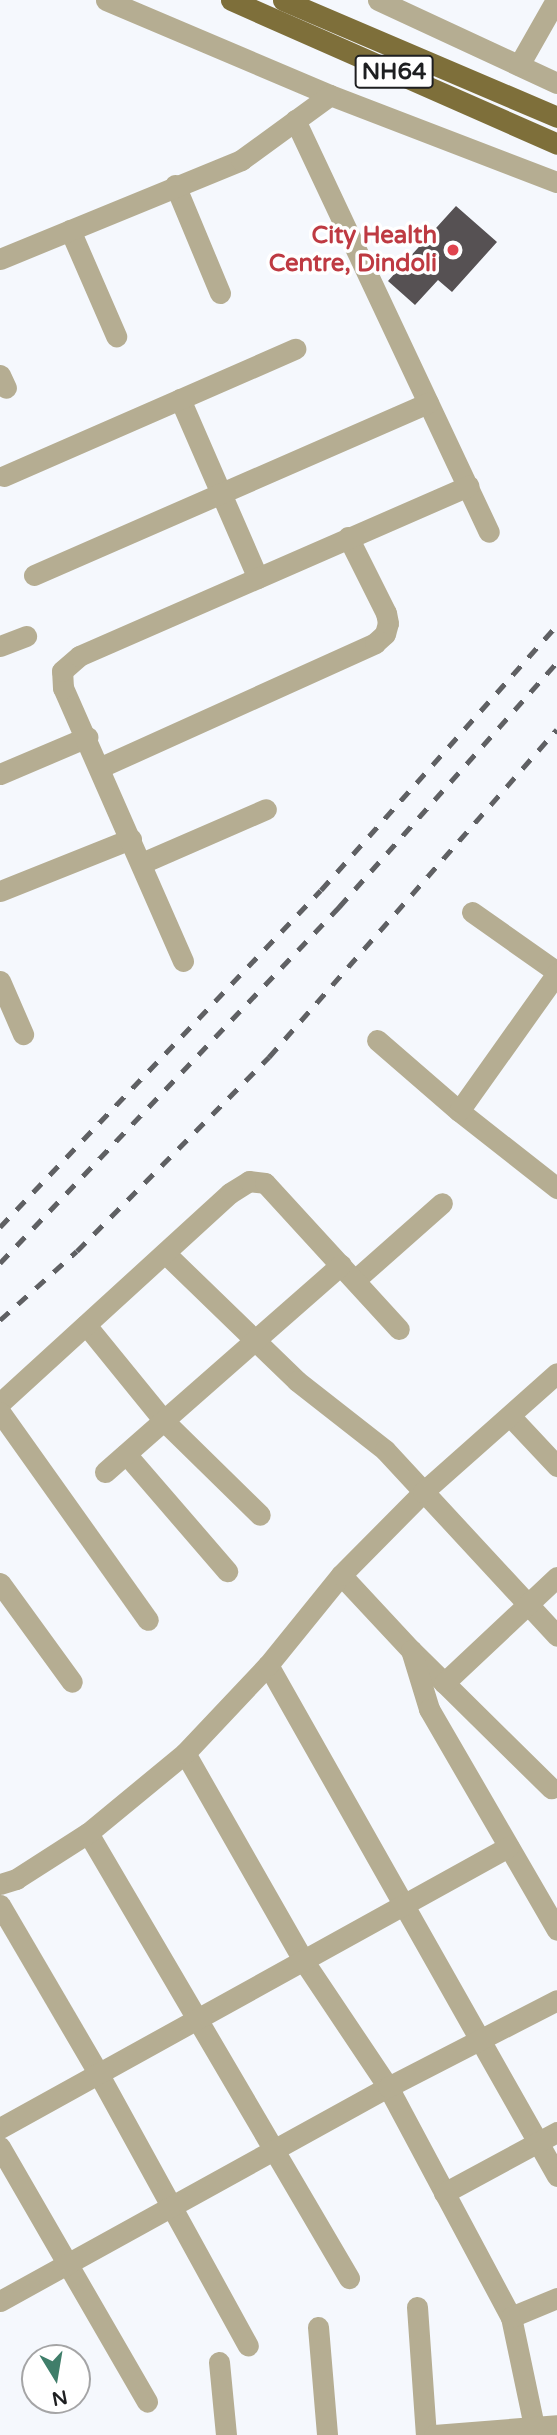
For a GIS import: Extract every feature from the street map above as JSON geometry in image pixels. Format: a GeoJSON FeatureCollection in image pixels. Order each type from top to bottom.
{"type":"FeatureCollection","features":[{"type":"Feature","properties":{"kind":"main road","name":"NH64"},"geometry":{"type":"LineString","coordinates":[[231,0],[557,144]]}},
{"type":"Feature","properties":{"kind":"main road","name":"NH64"},"geometry":{"type":"LineString","coordinates":[[282,0],[557,117]]}},
{"type":"Feature","properties":{"kind":"street"},"geometry":{"type":"LineString","coordinates":[[106,0],[330,94],[557,182]]}},
{"type":"Feature","properties":{"kind":"street"},"geometry":{"type":"LineString","coordinates":[[378,0],[414,7],[519,65],[557,82]]}},
{"type":"Feature","properties":{"kind":"street"},"geometry":{"type":"LineString","coordinates":[[519,65],[556,0]]}},
{"type":"Feature","properties":{"kind":"street"},"geometry":{"type":"LineString","coordinates":[[0,259],[241,160],[330,94]]}},
{"type":"Feature","properties":{"kind":"street"},"geometry":{"type":"LineString","coordinates":[[295,120],[489,532]]}},
{"type":"Feature","properties":{"kind":"street"},"geometry":{"type":"LineString","coordinates":[[175,186],[220,293]]}},
{"type":"Feature","properties":{"kind":"street"},"geometry":{"type":"LineString","coordinates":[[70,230],[116,336]]}},
{"type":"Feature","properties":{"kind":"street"},"geometry":{"type":"LineString","coordinates":[[4,476],[295,349]]}},
{"type":"Feature","properties":{"kind":"street"},"geometry":{"type":"LineString","coordinates":[[180,399],[258,578]]}},
{"type":"Feature","properties":{"kind":"street"},"geometry":{"type":"LineString","coordinates":[[34,575],[428,403]]}},
{"type":"Feature","properties":{"kind":"street"},"geometry":{"type":"LineString","coordinates":[[183,961],[101,767],[64,688],[62,671],[69,664],[348,537],[468,486]]}},
{"type":"Feature","properties":{"kind":"street"},"geometry":{"type":"LineString","coordinates":[[101,767],[375,643],[385,634],[388,623],[386,613],[348,537]]}},
{"type":"Feature","properties":{"kind":"street"},"geometry":{"type":"LineString","coordinates":[[0,646],[26,636]]}},
{"type":"Feature","properties":{"kind":"street"},"geometry":{"type":"LineString","coordinates":[[0,774],[87,737]]}},
{"type":"Feature","properties":{"kind":"street"},"geometry":{"type":"LineString","coordinates":[[142,863],[266,809]]}},
{"type":"Feature","properties":{"kind":"street"},"geometry":{"type":"LineString","coordinates":[[0,891],[131,838]]}},
{"type":"Feature","properties":{"kind":"street"},"geometry":{"type":"LineString","coordinates":[[459,1111],[557,972],[472,912]]}},
{"type":"Feature","properties":{"kind":"street"},"geometry":{"type":"LineString","coordinates":[[0,981],[23,1034]]}},
{"type":"Feature","properties":{"kind":"street"},"geometry":{"type":"LineString","coordinates":[[377,1040],[459,1111],[557,1188]]}},
{"type":"Feature","properties":{"kind":"street"},"geometry":{"type":"LineString","coordinates":[[0,1403],[239,1186],[257,1180],[265,1183],[399,1329]]}},
{"type":"Feature","properties":{"kind":"street"},"geometry":{"type":"LineString","coordinates":[[105,1472],[256,1341],[442,1203]]}},
{"type":"Feature","properties":{"kind":"street"},"geometry":{"type":"LineString","coordinates":[[165,1252],[297,1381],[385,1450],[557,1636]]}},
{"type":"Feature","properties":{"kind":"street"},"geometry":{"type":"LineString","coordinates":[[86,1325],[164,1420],[260,1516]]}},
{"type":"Feature","properties":{"kind":"street"},"geometry":{"type":"LineString","coordinates":[[0,1884],[16,1879],[88,1833],[185,1753],[268,1665],[341,1575],[423,1492],[557,1373]]}},
{"type":"Feature","properties":{"kind":"street"},"geometry":{"type":"LineString","coordinates":[[0,1412],[148,1619]]}},
{"type":"Feature","properties":{"kind":"street"},"geometry":{"type":"LineString","coordinates":[[510,1416],[557,1466]]}},
{"type":"Feature","properties":{"kind":"street"},"geometry":{"type":"LineString","coordinates":[[126,1454],[227,1571]]}},
{"type":"Feature","properties":{"kind":"street"},"geometry":{"type":"LineString","coordinates":[[341,1575],[411,1650],[551,1788]]}},
{"type":"Feature","properties":{"kind":"street"},"geometry":{"type":"LineString","coordinates":[[444,1683],[557,1577]]}},
{"type":"Feature","properties":{"kind":"street"},"geometry":{"type":"LineString","coordinates":[[0,1583],[72,1682]]}},
{"type":"Feature","properties":{"kind":"street"},"geometry":{"type":"LineString","coordinates":[[411,1650],[429,1709],[557,1930]]}},
{"type":"Feature","properties":{"kind":"street"},"geometry":{"type":"LineString","coordinates":[[268,1665],[481,2040],[548,2137],[557,2176]]}},
{"type":"Feature","properties":{"kind":"street"},"geometry":{"type":"LineString","coordinates":[[185,1753],[303,1960],[388,2087],[511,2317],[534,2426]]}},
{"type":"Feature","properties":{"kind":"street"},"geometry":{"type":"LineString","coordinates":[[88,1833],[349,2278]]}},
{"type":"Feature","properties":{"kind":"street"},"geometry":{"type":"LineString","coordinates":[[0,2128],[508,1847]]}},
{"type":"Feature","properties":{"kind":"street"},"geometry":{"type":"LineString","coordinates":[[0,1905],[98,2073],[248,2346]]}},
{"type":"Feature","properties":{"kind":"street"},"geometry":{"type":"LineString","coordinates":[[0,2301],[388,2087],[557,2000]]}},
{"type":"Feature","properties":{"kind":"street"},"geometry":{"type":"LineString","coordinates":[[444,2193],[548,2137]]}},
{"type":"Feature","properties":{"kind":"street"},"geometry":{"type":"LineString","coordinates":[[0,2147],[147,2402]]}},
{"type":"Feature","properties":{"kind":"street"},"geometry":{"type":"LineString","coordinates":[[511,2317],[557,2298]]}},
{"type":"Feature","properties":{"kind":"street"},"geometry":{"type":"LineString","coordinates":[[417,2307],[426,2435]]}},
{"type":"Feature","properties":{"kind":"street"},"geometry":{"type":"LineString","coordinates":[[317,2327],[327,2435]]}},
{"type":"Feature","properties":{"kind":"street"},"geometry":{"type":"LineString","coordinates":[[219,2362],[226,2435]]}},
{"type":"Feature","properties":{"kind":"street"},"geometry":{"type":"LineString","coordinates":[[434,2435],[557,2425]]}},
{"type":"Feature","properties":{"kind":"building"},"geometry":{"type":"Polygon","coordinates":[[[456,206],[497,242],[452,292],[438,280],[415,305],[388,281],[456,206]]]}},
{"type":"Feature","properties":{"kind":"railway"},"geometry":{"type":"LineString","coordinates":[[0,1227],[321,890],[557,625]]}},
{"type":"Feature","properties":{"kind":"railway"},"geometry":{"type":"LineString","coordinates":[[0,1263],[339,907],[557,662]]}},
{"type":"Feature","properties":{"kind":"railway"},"geometry":{"type":"LineString","coordinates":[[0,1320],[77,1251],[269,1057],[557,729]]}},
{"type":"Feature","properties":{"kind":"place","name":"City Health Centre, Dindoli"},"geometry":{"type":"Point","coordinates":[453,250]}}]}
